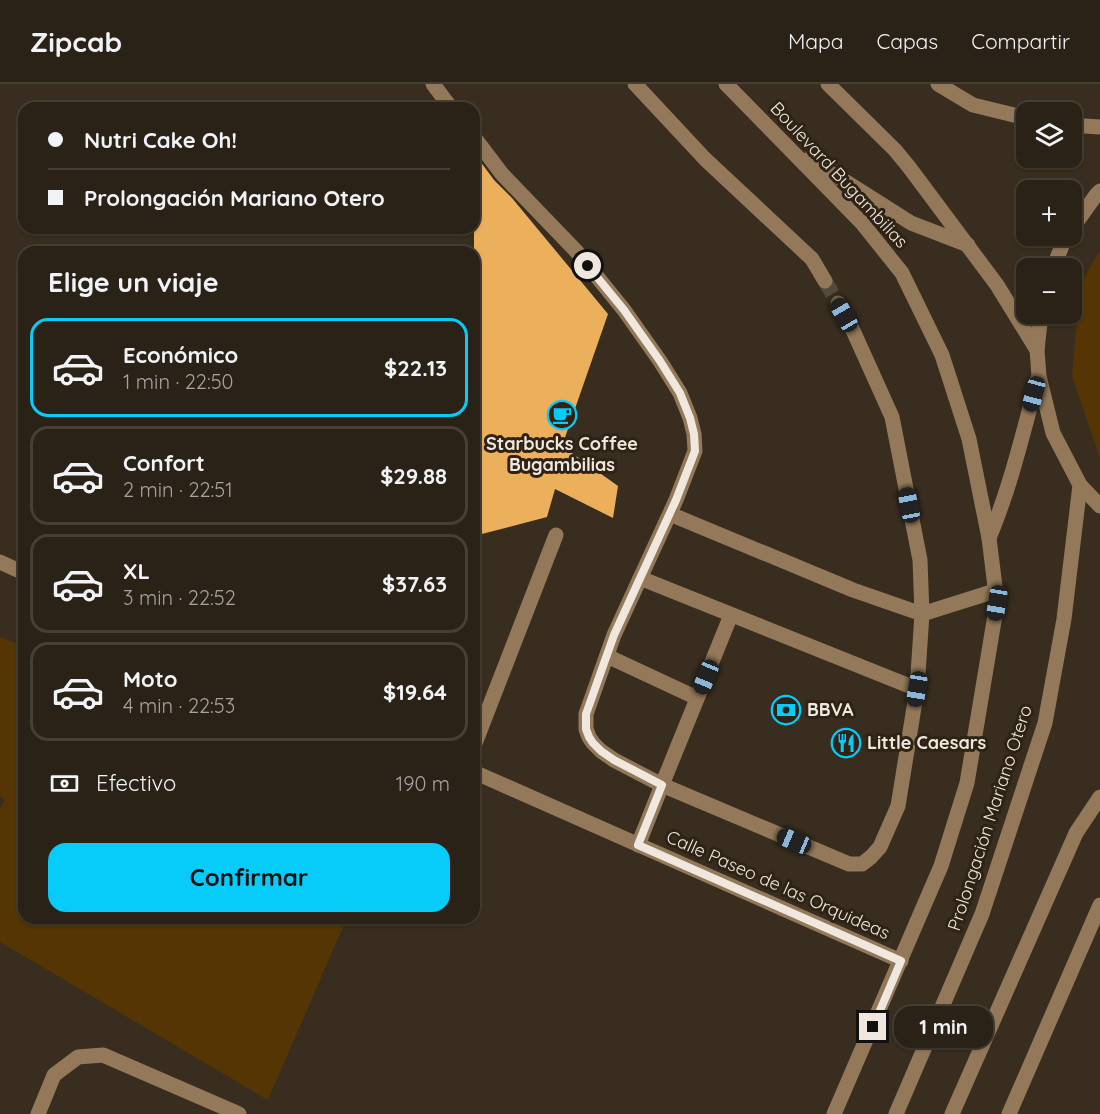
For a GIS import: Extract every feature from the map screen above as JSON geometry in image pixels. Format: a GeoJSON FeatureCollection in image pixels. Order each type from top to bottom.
{"type":"FeatureCollection","features":[{"type":"Feature","properties":{"kind":"street"},"geometry":{"type":"LineString","coordinates":[[433,84],[446,102]]}},
{"type":"Feature","properties":{"kind":"street"},"geometry":{"type":"LineString","coordinates":[[635,84],[705,159],[812,260],[825,281]]}},
{"type":"Feature","properties":{"kind":"street","name":"Boulevard Bugambilias"},"geometry":{"type":"LineString","coordinates":[[726,84],[862,223],[902,273],[942,355],[969,439],[989,538]]}},
{"type":"Feature","properties":{"kind":"street"},"geometry":{"type":"LineString","coordinates":[[828,84],[895,150],[969,245],[1037,350]]}},
{"type":"Feature","properties":{"kind":"street"},"geometry":{"type":"LineString","coordinates":[[938,84],[974,105],[1016,116]]}},
{"type":"Feature","properties":{"kind":"street"},"geometry":{"type":"LineString","coordinates":[[1082,126],[1100,127]]}},
{"type":"Feature","properties":{"kind":"street"},"geometry":{"type":"LineString","coordinates":[[480,145],[502,174],[577,252],[624,310],[680,393],[694,434],[695,451],[670,514],[614,635],[586,714],[586,729],[589,737],[601,751],[614,760],[662,785],[838,860],[849,864],[862,864],[880,847],[898,806],[917,689],[922,614],[920,560],[892,417],[851,326],[838,303]]}},
{"type":"Feature","properties":{"kind":"street"},"geometry":{"type":"LineString","coordinates":[[792,151],[911,223],[969,245]]}},
{"type":"Feature","properties":{"kind":"street"},"geometry":{"type":"LineString","coordinates":[[1082,215],[1100,191]]}},
{"type":"Feature","properties":{"kind":"street"},"geometry":{"type":"LineString","coordinates":[[1040,324],[1037,350],[1039,376],[1053,433],[1080,485],[1100,506]]}},
{"type":"Feature","properties":{"kind":"street"},"geometry":{"type":"LineString","coordinates":[[989,538],[1003,506],[1039,376]]}},
{"type":"Feature","properties":{"kind":"street","name":"Prolongación Mariano Otero"},"geometry":{"type":"LineString","coordinates":[[896,1114],[982,914],[1045,723],[1064,619],[1080,485]]}},
{"type":"Feature","properties":{"kind":"street"},"geometry":{"type":"LineString","coordinates":[[670,514],[853,590],[922,614],[995,591]]}},
{"type":"Feature","properties":{"kind":"street"},"geometry":{"type":"LineString","coordinates":[[480,731],[556,535]]}},
{"type":"Feature","properties":{"kind":"street","name":"Prolongación Mariano Otero"},"geometry":{"type":"LineString","coordinates":[[834,1114],[941,866],[967,783],[997,603],[989,538]]}},
{"type":"Feature","properties":{"kind":"street"},"geometry":{"type":"LineString","coordinates":[[0,562],[18,570]]}},
{"type":"Feature","properties":{"kind":"street"},"geometry":{"type":"LineString","coordinates":[[640,578],[917,689]]}},
{"type":"Feature","properties":{"kind":"street"},"geometry":{"type":"LineString","coordinates":[[638,845],[731,615]]}},
{"type":"Feature","properties":{"kind":"street"},"geometry":{"type":"LineString","coordinates":[[607,656],[698,698]]}},
{"type":"Feature","properties":{"kind":"street","name":"Calle Paseo de las Orquideas"},"geometry":{"type":"LineString","coordinates":[[480,775],[901,961]]}},
{"type":"Feature","properties":{"kind":"street"},"geometry":{"type":"LineString","coordinates":[[952,1114],[1076,833],[1100,797]]}},
{"type":"Feature","properties":{"kind":"street"},"geometry":{"type":"LineString","coordinates":[[1009,1114],[1100,906]]}},
{"type":"Feature","properties":{"kind":"street"},"geometry":{"type":"LineString","coordinates":[[38,1114],[54,1075],[78,1057],[103,1055],[239,1114]]}},
{"type":"Feature","properties":{"kind":"shaded area"},"geometry":{"type":"Polygon","coordinates":[[[1100,250],[1100,458],[1072,376],[1077,324],[1082,324],[1082,282],[1100,250]]]}},
{"type":"Feature","properties":{"kind":"shaded area"},"geometry":{"type":"Polygon","coordinates":[[[0,637],[18,644],[18,924],[344,924],[268,1100],[0,942],[0,809],[5,800],[0,796],[0,637]]]}},
{"type":"Feature","properties":{"kind":"building"},"geometry":{"type":"Polygon","coordinates":[[[480,161],[608,314],[562,446],[618,486],[613,518],[555,489],[547,517],[480,534],[480,246],[474,246],[474,234],[480,234],[480,161]]]}},
{"type":"Feature","properties":{"kind":"tunnel"},"geometry":{"type":"LineString","coordinates":[[825,281],[838,303]]}},
{"type":"Feature","properties":{"kind":"place","name":"Starbucks Coffee Bugambilias"},"geometry":{"type":"Point","coordinates":[562,415]}},
{"type":"Feature","properties":{"kind":"place","name":"BBVA"},"geometry":{"type":"Point","coordinates":[786,710]}},
{"type":"Feature","properties":{"kind":"place","name":"Little Caesars"},"geometry":{"type":"Point","coordinates":[846,743]}},
{"type":"Feature","properties":{"kind":"route"},"geometry":{"type":"LineString","coordinates":[[588,266],[624,310],[680,393],[690,418],[695,451],[676,500],[614,635],[586,714],[586,729],[593,743],[601,751],[662,785],[638,845],[901,961],[873,1027]]}}]}
